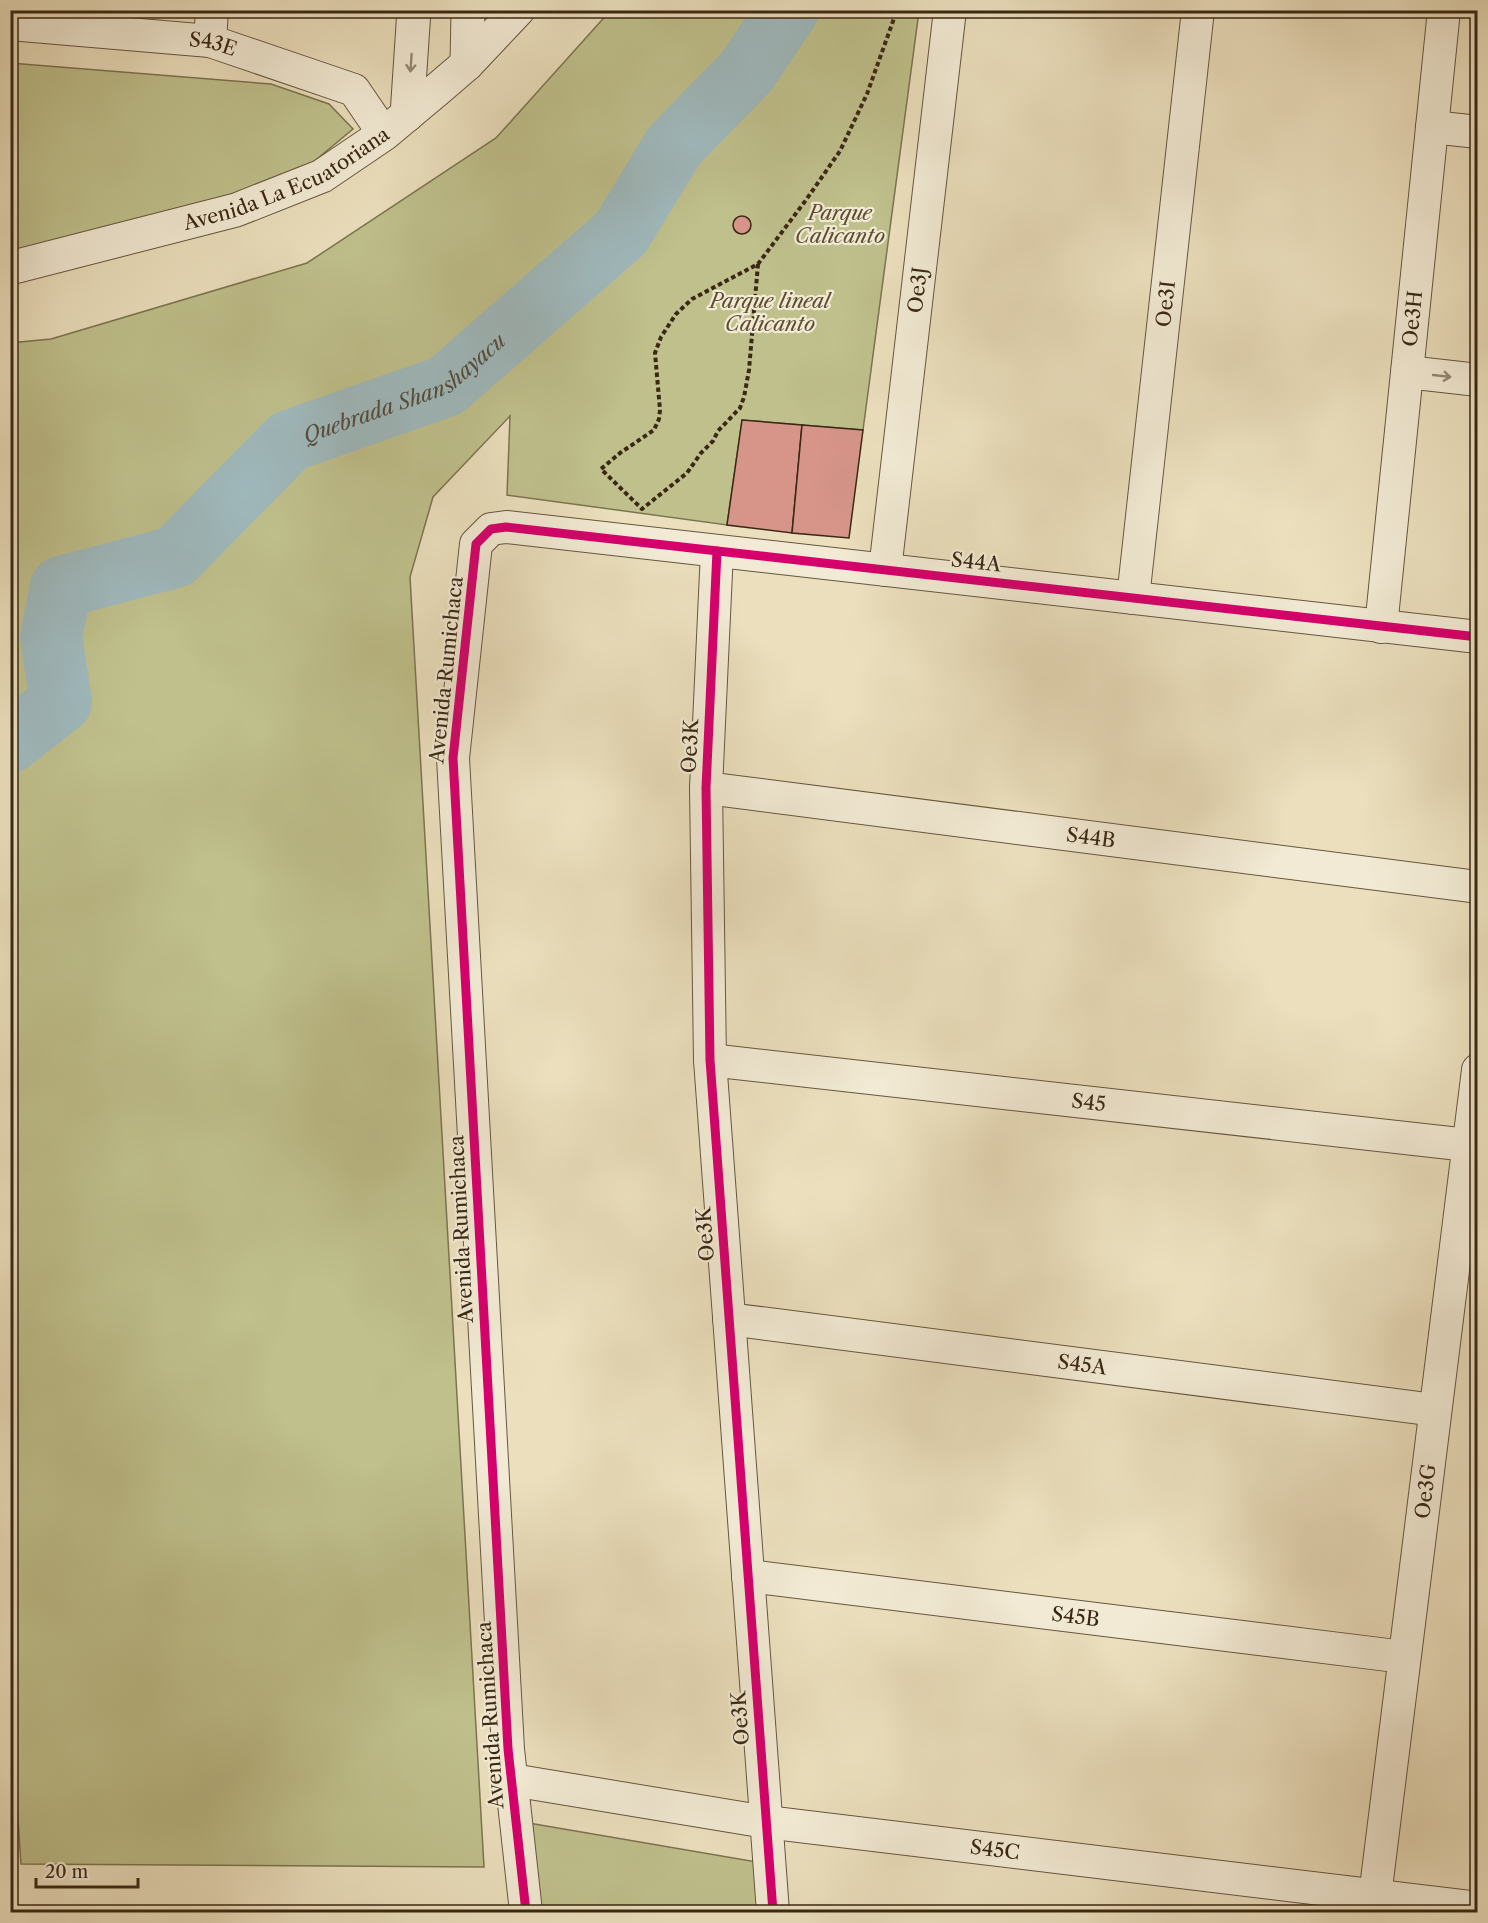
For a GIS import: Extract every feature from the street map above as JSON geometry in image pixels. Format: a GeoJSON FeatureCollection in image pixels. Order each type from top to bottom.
{"type":"FeatureCollection","features":[{"type":"Feature","properties":{"kind":"street"},"geometry":{"type":"LineString","coordinates":[[210,41],[212,10]]}},
{"type":"Feature","properties":{"kind":"street"},"geometry":{"type":"LineString","coordinates":[[395,124],[414,10]]}},
{"type":"Feature","properties":{"kind":"street"},"geometry":{"type":"LineString","coordinates":[[467,64],[468,10]]}},
{"type":"Feature","properties":{"kind":"street","name":"Avenida La Ecuatoriana"},"geometry":{"type":"LineString","coordinates":[[10,268],[236,210],[322,176],[395,124],[467,64],[518,10]]}},
{"type":"Feature","properties":{"kind":"street","name":"Oe3J"},"geometry":{"type":"LineString","coordinates":[[885,570],[950,10]]}},
{"type":"Feature","properties":{"kind":"street","name":"Oe3I"},"geometry":{"type":"LineString","coordinates":[[1133,598],[1198,10]]}},
{"type":"Feature","properties":{"kind":"street","name":"Oe3H"},"geometry":{"type":"LineString","coordinates":[[1381,627],[1444,10]]}},
{"type":"Feature","properties":{"kind":"street","name":"S43E"},"geometry":{"type":"LineString","coordinates":[[10,24],[210,41],[354,90],[395,124]]}},
{"type":"Feature","properties":{"kind":"street"},"geometry":{"type":"LineString","coordinates":[[1432,127],[1478,132]]}},
{"type":"Feature","properties":{"kind":"street"},"geometry":{"type":"LineString","coordinates":[[1407,372],[1478,380]]}},
{"type":"Feature","properties":{"kind":"street","name":"S44A"},"geometry":{"type":"LineString","coordinates":[[476,544],[491,530],[506,527],[1478,637]]}},
{"type":"Feature","properties":{"kind":"street","name":"Avenida Rumichaca"},"geometry":{"type":"LineString","coordinates":[[476,544],[453,758],[507,1749],[526,1912]]}},
{"type":"Feature","properties":{"kind":"street","name":"Oe3K"},"geometry":{"type":"LineString","coordinates":[[717,551],[706,788],[710,1060],[773,1912]]}},
{"type":"Feature","properties":{"kind":"street","name":"S44B"},"geometry":{"type":"LineString","coordinates":[[706,788],[1478,887]]}},
{"type":"Feature","properties":{"kind":"street","name":"S45"},"geometry":{"type":"LineString","coordinates":[[710,1060],[1468,1145]]}},
{"type":"Feature","properties":{"kind":"street","name":"Oe3G"},"geometry":{"type":"LineString","coordinates":[[1374,1904],[1478,1070]]}},
{"type":"Feature","properties":{"kind":"street","name":"S45A"},"geometry":{"type":"LineString","coordinates":[[729,1319],[1435,1410]]}},
{"type":"Feature","properties":{"kind":"street","name":"S45B"},"geometry":{"type":"LineString","coordinates":[[748,1576],[1404,1657]]}},
{"type":"Feature","properties":{"kind":"street","name":"S45C"},"geometry":{"type":"LineString","coordinates":[[512,1780],[766,1822],[1374,1904],[1478,1908]]}},
{"type":"Feature","properties":{"kind":"path"},"geometry":{"type":"LineString","coordinates":[[758,264],[749,370],[740,408],[718,431],[713,441],[687,473],[642,509],[601,470],[620,453],[654,430],[659,419],[656,353],[661,336],[676,314],[692,300],[758,264],[806,200],[840,151],[867,94],[897,10]]}},
{"type":"Feature","properties":{"kind":"green space"},"geometry":{"type":"Polygon","coordinates":[[[610,11],[919,11],[863,430],[742,420],[727,525],[507,495],[510,416],[433,497],[410,577],[484,1867],[21,1864],[10,1699],[10,343],[51,339],[307,263],[496,138],[610,11]]]}},
{"type":"Feature","properties":{"kind":"green space"},"geometry":{"type":"Polygon","coordinates":[[[10,63],[271,84],[329,104],[353,129],[312,163],[222,199],[11,251],[10,63]]]}},
{"type":"Feature","properties":{"kind":"green space"},"geometry":{"type":"Polygon","coordinates":[[[517,1821],[769,1864],[773,1912],[526,1912],[517,1821]]]}},
{"type":"Feature","properties":{"kind":"building"},"geometry":{"type":"Polygon","coordinates":[[[742,216],[748,219],[751,225],[748,231],[742,234],[736,231],[733,225],[736,219],[742,216]]]}},
{"type":"Feature","properties":{"kind":"building"},"geometry":{"type":"Polygon","coordinates":[[[742,420],[802,425],[792,533],[727,525],[742,420]]]}},
{"type":"Feature","properties":{"kind":"building"},"geometry":{"type":"Polygon","coordinates":[[[802,425],[863,430],[849,538],[792,533],[802,425]]]}},
{"type":"Feature","properties":{"kind":"waterway","name":"Quebrada Shanshayacu"},"geometry":{"type":"LineString","coordinates":[[10,742],[61,702],[51,637],[61,587],[175,557],[289,441],[446,386],[621,233],[674,146],[747,71],[788,10]]}},
{"type":"Feature","properties":{"kind":"cycle path"},"geometry":{"type":"LineString","coordinates":[[526,1912],[508,1749],[453,758],[476,544],[491,529],[506,527],[1478,637]]}},
{"type":"Feature","properties":{"kind":"cycle path"},"geometry":{"type":"LineString","coordinates":[[717,551],[706,788],[710,1060],[773,1912]]}},
{"type":"Feature","properties":{"kind":"park label","name":"Parque Calicanto"},"geometry":{"type":"Point","coordinates":[840,224]}},
{"type":"Feature","properties":{"kind":"park label","name":"Parque lineal Calicanto"},"geometry":{"type":"Point","coordinates":[770,312]}}]}
